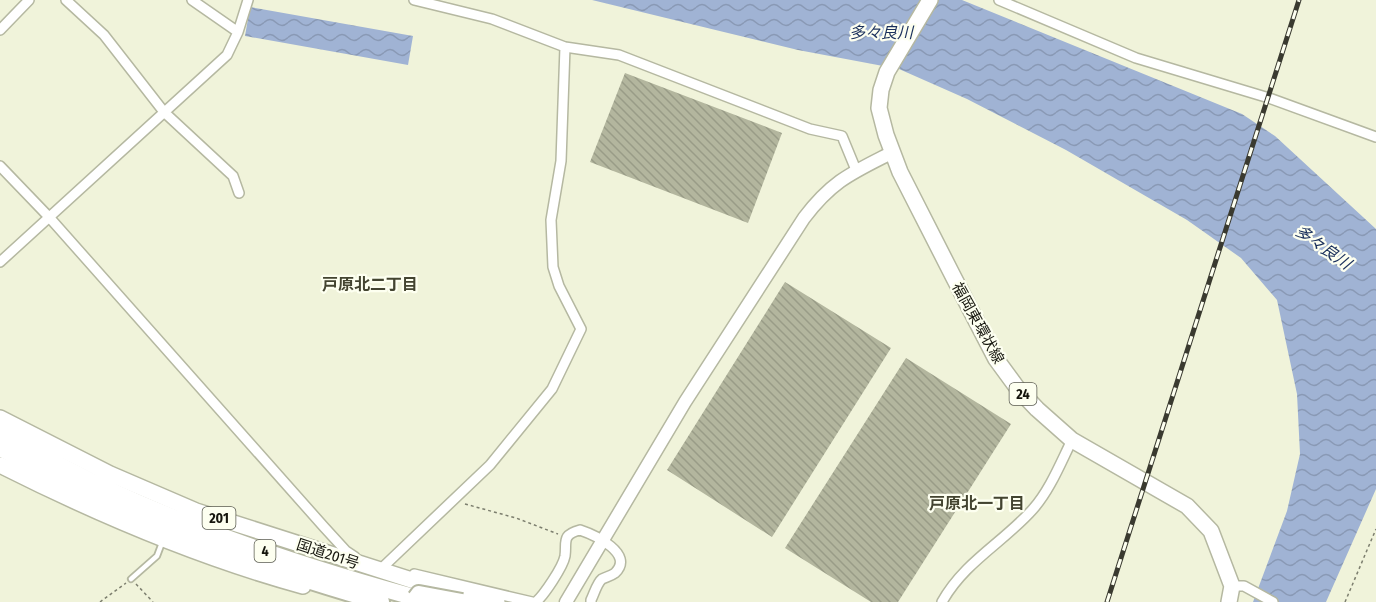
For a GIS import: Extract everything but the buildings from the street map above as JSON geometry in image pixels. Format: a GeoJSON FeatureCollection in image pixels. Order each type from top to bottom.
{"type":"FeatureCollection","features":[{"type":"Feature","properties":{"kind":"highway","name":"4"},"geometry":{"type":"LineString","coordinates":[[0,433],[103,487],[190,524],[352,580],[424,600]]}},
{"type":"Feature","properties":{"kind":"highway"},"geometry":{"type":"LineString","coordinates":[[0,448],[99,499],[255,562],[365,600],[381,602]]}},
{"type":"Feature","properties":{"kind":"highway"},"geometry":{"type":"LineString","coordinates":[[424,600],[419,594],[452,595]]}},
{"type":"Feature","properties":{"kind":"main road","name":"福岡東環状線"},"geometry":{"type":"LineString","coordinates":[[930,0],[887,72],[881,90],[879,108],[900,172],[996,359],[1018,389],[1072,440],[1187,506],[1199,516],[1211,531],[1232,586]]}},
{"type":"Feature","properties":{"kind":"main road","name":"国道201号"},"geometry":{"type":"LineString","coordinates":[[0,418],[110,474],[196,511],[452,595],[497,602]]}},
{"type":"Feature","properties":{"kind":"main road"},"geometry":{"type":"LineString","coordinates":[[0,465],[50,490],[163,540],[247,571],[365,600]]}},
{"type":"Feature","properties":{"kind":"main road"},"geometry":{"type":"LineString","coordinates":[[1229,602],[1232,586]]}},
{"type":"Feature","properties":{"kind":"street"},"geometry":{"type":"LineString","coordinates":[[0,30],[29,0]]}},
{"type":"Feature","properties":{"kind":"street"},"geometry":{"type":"LineString","coordinates":[[66,0],[104,35],[164,112],[233,176],[239,193]]}},
{"type":"Feature","properties":{"kind":"street"},"geometry":{"type":"LineString","coordinates":[[192,0],[238,32]]}},
{"type":"Feature","properties":{"kind":"street"},"geometry":{"type":"LineString","coordinates":[[0,262],[227,55],[238,32],[248,0]]}},
{"type":"Feature","properties":{"kind":"street"},"geometry":{"type":"LineString","coordinates":[[414,0],[492,19],[565,47],[619,55],[810,129],[842,136],[856,170]]}},
{"type":"Feature","properties":{"kind":"street"},"geometry":{"type":"LineString","coordinates":[[999,0],[1136,58],[1269,98],[1376,137]]}},
{"type":"Feature","properties":{"kind":"street"},"geometry":{"type":"LineString","coordinates":[[382,567],[490,465],[552,389],[581,329],[559,286],[553,267],[551,220],[561,160],[565,47]]}},
{"type":"Feature","properties":{"kind":"street"},"geometry":{"type":"LineString","coordinates":[[566,602],[685,402],[804,218],[824,193],[856,170],[893,152]]}},
{"type":"Feature","properties":{"kind":"street"},"geometry":{"type":"LineString","coordinates":[[0,166],[49,217],[345,551],[452,595],[534,602],[544,595],[565,556],[564,547],[567,538],[573,532],[580,530],[616,550],[621,557],[620,566],[615,573],[601,580],[591,602]]}},
{"type":"Feature","properties":{"kind":"street"},"geometry":{"type":"LineString","coordinates":[[942,602],[960,575],[1034,508],[1052,480],[1072,440]]}},
{"type":"Feature","properties":{"kind":"street"},"geometry":{"type":"LineString","coordinates":[[1232,586],[1244,586],[1273,602]]}},
{"type":"Feature","properties":{"kind":"lane"},"geometry":{"type":"LineString","coordinates":[[131,579],[157,556],[163,540]]}},
{"type":"Feature","properties":{"kind":"path"},"geometry":{"type":"LineString","coordinates":[[453,500],[516,518],[567,538]]}},
{"type":"Feature","properties":{"kind":"path"},"geometry":{"type":"LineString","coordinates":[[1346,602],[1376,529]]}},
{"type":"Feature","properties":{"kind":"path"},"geometry":{"type":"LineString","coordinates":[[100,602],[131,579],[153,602]]}},
{"type":"Feature","properties":{"kind":"water","name":"多々良川"},"geometry":{"type":"Polygon","coordinates":[[[592,0],[962,0],[1242,114],[1275,136],[1376,229],[1376,489],[1326,602],[1253,602],[1287,511],[1300,454],[1297,394],[1277,300],[1241,258],[1187,220],[1066,150],[967,99],[899,69],[798,50],[592,0]]]}},
{"type":"Feature","properties":{"kind":"water"},"geometry":{"type":"Polygon","coordinates":[[[250,7],[413,36],[408,65],[245,36],[250,7]]]}},
{"type":"Feature","properties":{"kind":"railway"},"geometry":{"type":"LineString","coordinates":[[1107,602],[1299,0]]}},
{"type":"Feature","properties":{"kind":"district","name":"戸原北二丁目"},"geometry":{"type":"Point","coordinates":[370,284]}},
{"type":"Feature","properties":{"kind":"district","name":"戸原北一丁目"},"geometry":{"type":"Point","coordinates":[977,503]}}]}
